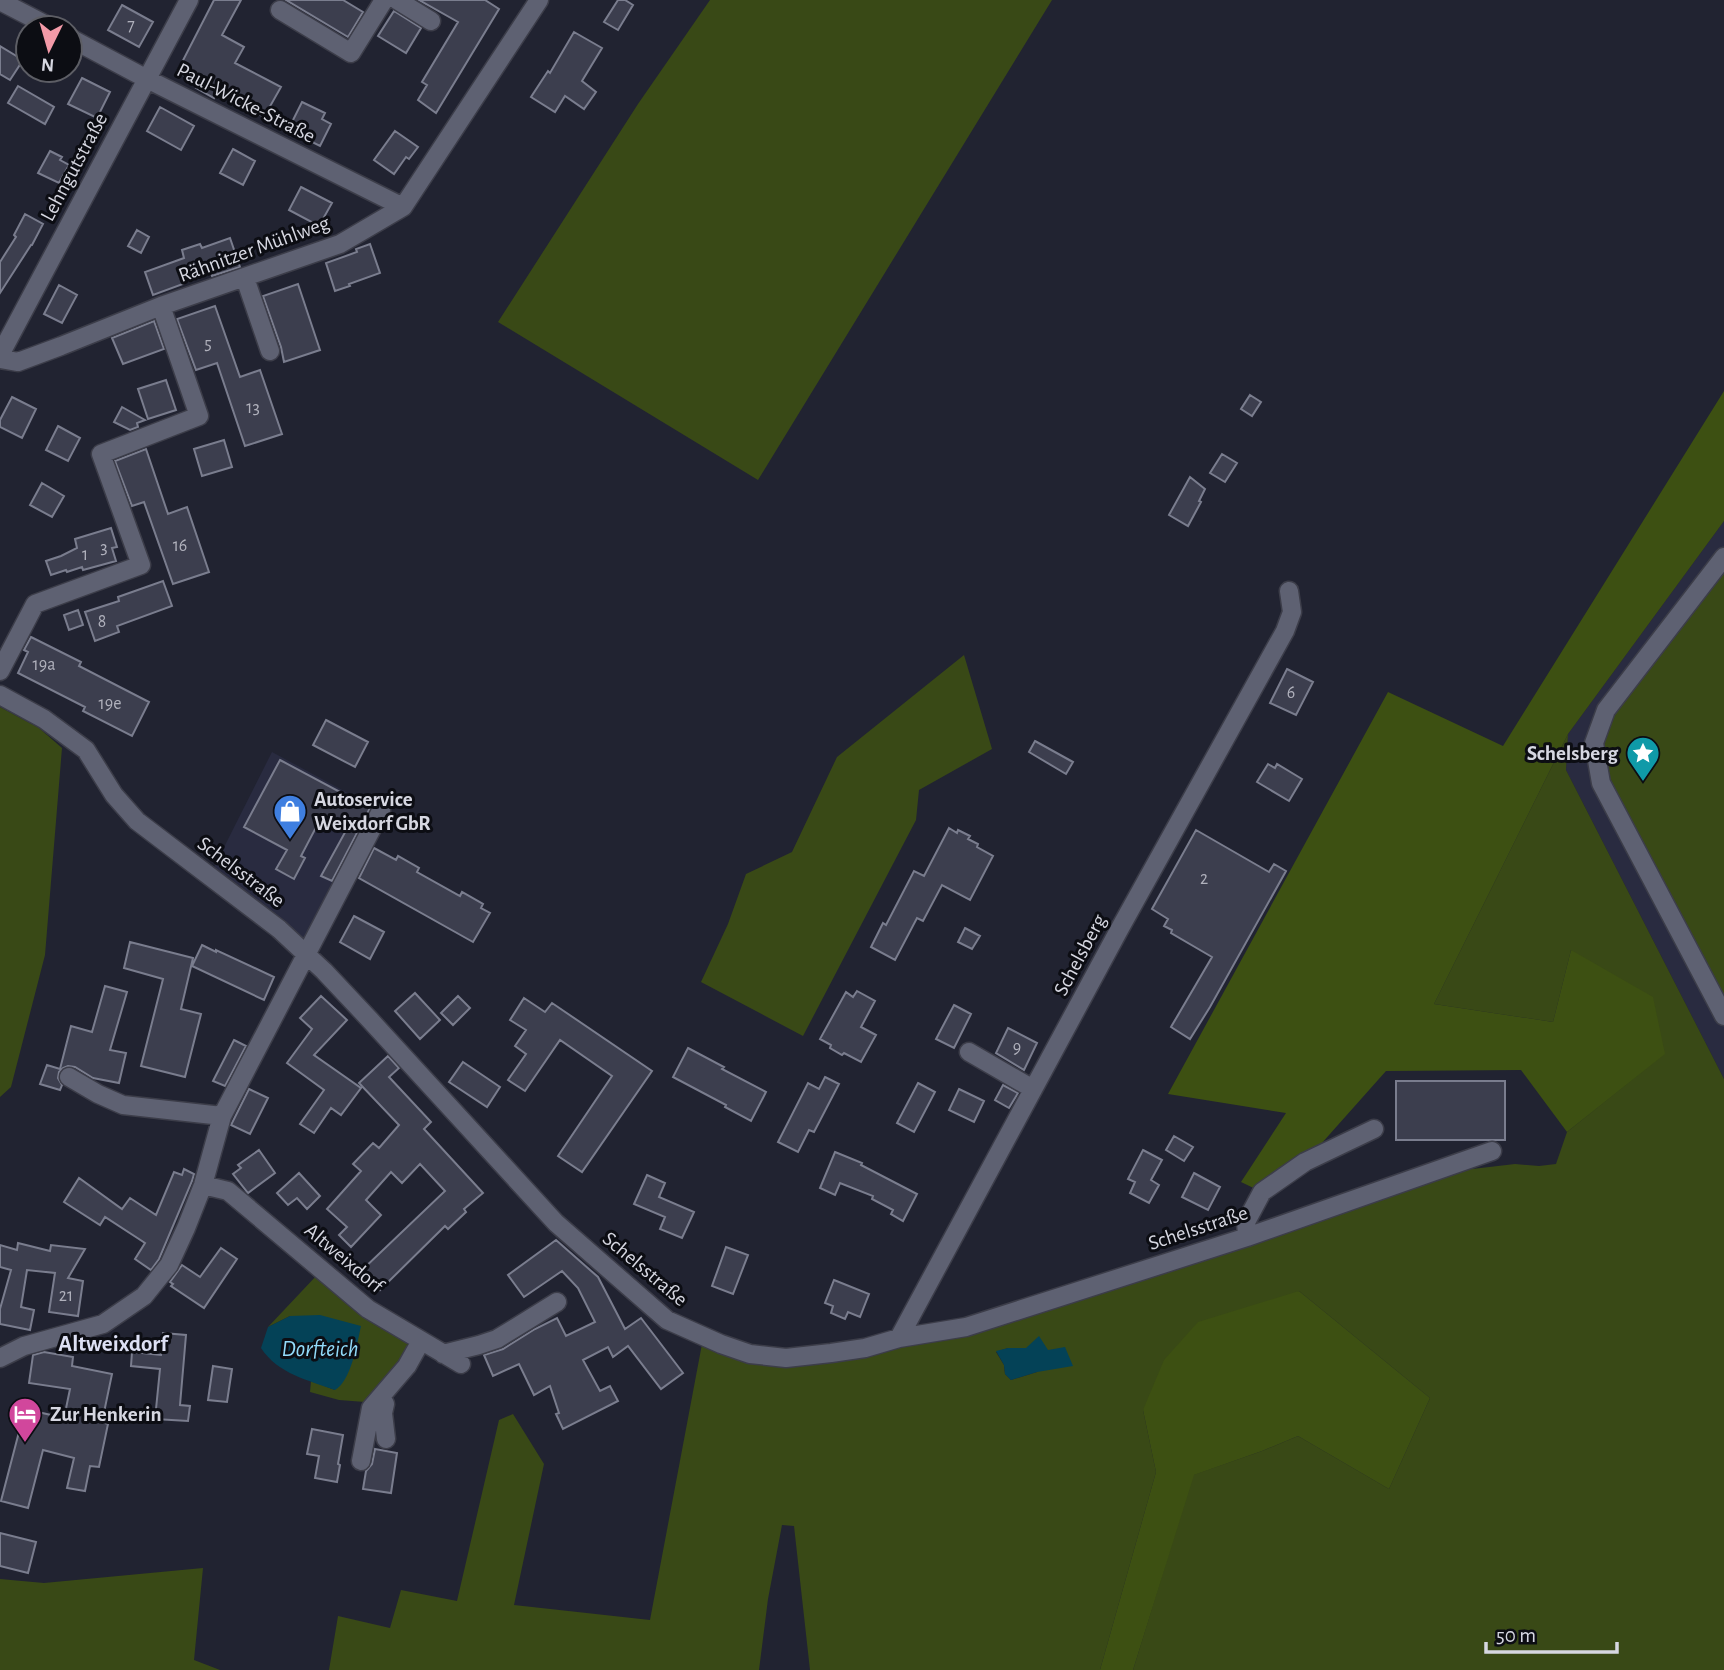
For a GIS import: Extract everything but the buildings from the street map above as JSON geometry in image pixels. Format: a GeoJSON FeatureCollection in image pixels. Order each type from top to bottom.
{"type":"FeatureCollection","features":[{"type":"Feature","properties":{"kind":"street","name":"Lehngutstraße"},"geometry":{"type":"LineString","coordinates":[[0,357],[189,0]]}},
{"type":"Feature","properties":{"kind":"street"},"geometry":{"type":"LineString","coordinates":[[280,10],[351,53],[384,0]]}},
{"type":"Feature","properties":{"kind":"street"},"geometry":{"type":"LineString","coordinates":[[397,0],[431,21]]}},
{"type":"Feature","properties":{"kind":"street","name":"Rähnitzer Mühlweg"},"geometry":{"type":"LineString","coordinates":[[0,357],[18,362],[161,306],[340,244],[402,207],[539,0]]}},
{"type":"Feature","properties":{"kind":"street"},"geometry":{"type":"LineString","coordinates":[[0,1],[25,14]]}},
{"type":"Feature","properties":{"kind":"street","name":"Paul-Wicke-Straße"},"geometry":{"type":"LineString","coordinates":[[84,45],[402,207]]}},
{"type":"Feature","properties":{"kind":"street"},"geometry":{"type":"LineString","coordinates":[[245,278],[270,351]]}},
{"type":"Feature","properties":{"kind":"street"},"geometry":{"type":"LineString","coordinates":[[0,671],[35,604],[141,565],[101,454],[199,416],[161,306]]}},
{"type":"Feature","properties":{"kind":"street"},"geometry":{"type":"LineString","coordinates":[[1724,556],[1606,710],[1594,743],[1601,783],[1724,1016]]}},
{"type":"Feature","properties":{"kind":"street","name":"Schelsberg"},"geometry":{"type":"LineString","coordinates":[[900,1338],[1119,930],[1285,631],[1292,612],[1289,591]]}},
{"type":"Feature","properties":{"kind":"street","name":"Schelsstraße"},"geometry":{"type":"LineString","coordinates":[[0,695],[44,719],[86,750],[114,794],[137,821],[279,929],[415,1068],[556,1223],[667,1320],[750,1354],[786,1358],[865,1348],[900,1338],[966,1327],[1247,1237],[1492,1151]]}},
{"type":"Feature","properties":{"kind":"street"},"geometry":{"type":"LineString","coordinates":[[0,1358],[24,1346],[103,1324],[144,1296],[169,1265],[203,1185],[222,1116],[381,811]]}},
{"type":"Feature","properties":{"kind":"street"},"geometry":{"type":"LineString","coordinates":[[969,1052],[1033,1089]]}},
{"type":"Feature","properties":{"kind":"street"},"geometry":{"type":"LineString","coordinates":[[69,1077],[123,1105],[222,1116]]}},
{"type":"Feature","properties":{"kind":"street"},"geometry":{"type":"LineString","coordinates":[[1247,1237],[1245,1222],[1262,1192],[1305,1163],[1374,1129]]}},
{"type":"Feature","properties":{"kind":"street","name":"Altweixdorf"},"geometry":{"type":"LineString","coordinates":[[203,1185],[228,1191],[368,1309],[461,1364]]}},
{"type":"Feature","properties":{"kind":"street"},"geometry":{"type":"LineString","coordinates":[[443,1354],[497,1339],[557,1302]]}},
{"type":"Feature","properties":{"kind":"street"},"geometry":{"type":"LineString","coordinates":[[361,1461],[371,1408],[407,1366],[421,1341]]}},
{"type":"Feature","properties":{"kind":"street"},"geometry":{"type":"LineString","coordinates":[[381,1397],[384,1404],[386,1439]]}},
{"type":"Feature","properties":{"kind":"shaded area"},"geometry":{"type":"Polygon","coordinates":[[[1724,521],[1724,1079],[1566,770],[1568,734],[1724,521]]]}},
{"type":"Feature","properties":{"kind":"shaded area"},"geometry":{"type":"Polygon","coordinates":[[[272,752],[381,811],[306,955],[209,877],[272,752]]]}},
{"type":"Feature","properties":{"kind":"green space"},"geometry":{"type":"Polygon","coordinates":[[[710,0],[1052,0],[758,480],[498,322],[638,104],[710,0]]]}},
{"type":"Feature","properties":{"kind":"green space"},"geometry":{"type":"Polygon","coordinates":[[[1724,391],[1724,521],[1568,734],[1434,1004],[1553,1022],[1571,950],[1653,997],[1665,1054],[1567,1132],[1521,1070],[1386,1071],[1305,1162],[1262,1192],[1241,1182],[1286,1113],[1168,1094],[1388,692],[1503,746],[1724,391]]]}},
{"type":"Feature","properties":{"kind":"green space"},"geometry":{"type":"Polygon","coordinates":[[[1724,568],[1724,1006],[1605,783],[1601,732],[1724,568]]]}},
{"type":"Feature","properties":{"kind":"green space"},"geometry":{"type":"Polygon","coordinates":[[[964,655],[992,749],[919,790],[916,820],[803,1036],[701,982],[728,924],[746,874],[792,852],[837,757],[964,655]]]}},
{"type":"Feature","properties":{"kind":"green space"},"geometry":{"type":"Polygon","coordinates":[[[0,707],[39,728],[62,748],[45,955],[11,1087],[0,1097],[0,707]]]}},
{"type":"Feature","properties":{"kind":"green space"},"geometry":{"type":"Polygon","coordinates":[[[1568,734],[1566,770],[1724,1079],[1724,1670],[1133,1670],[1193,1475],[1298,1436],[1389,1489],[1430,1398],[1299,1291],[1143,1410],[1156,1472],[1100,1670],[810,1670],[794,1526],[782,1525],[768,1599],[759,1670],[329,1670],[338,1616],[390,1628],[401,1590],[457,1601],[499,1420],[513,1414],[544,1464],[514,1605],[650,1620],[702,1344],[858,1357],[1455,1171],[1515,1164],[1556,1164],[1567,1132],[1664,1054],[1571,950],[1553,1022],[1434,1004],[1568,734]],[[1008,1348],[996,1352],[1004,1365],[1005,1374],[1011,1380],[1037,1372],[1048,1351],[1008,1348]]]}},
{"type":"Feature","properties":{"kind":"green space"},"geometry":{"type":"Polygon","coordinates":[[[318,1274],[410,1344],[412,1350],[365,1402],[339,1400],[310,1392],[311,1381],[335,1390],[290,1316],[268,1327],[318,1274]]]}},
{"type":"Feature","properties":{"kind":"green space"},"geometry":{"type":"Polygon","coordinates":[[[1299,1291],[1430,1398],[1389,1489],[1298,1436],[1194,1475],[1133,1670],[1100,1670],[1156,1472],[1143,1410],[1164,1360],[1198,1322],[1299,1291]]]}},
{"type":"Feature","properties":{"kind":"green space"},"geometry":{"type":"Polygon","coordinates":[[[203,1568],[194,1660],[220,1670],[0,1670],[0,1579],[44,1583],[203,1568]]]}},
{"type":"Feature","properties":{"kind":"water","name":"Dorfteich"},"geometry":{"type":"Polygon","coordinates":[[[320,1315],[361,1326],[349,1371],[335,1390],[285,1370],[261,1348],[268,1327],[290,1316],[320,1315]]]}},
{"type":"Feature","properties":{"kind":"water"},"geometry":{"type":"Polygon","coordinates":[[[1039,1336],[1048,1350],[1065,1347],[1073,1366],[1011,1380],[1005,1374],[1004,1365],[996,1351],[1026,1348],[1039,1336]]]}},
{"type":"Feature","properties":{"kind":"place","name":"Schelsberg"},"geometry":{"type":"Point","coordinates":[1643,783]}},
{"type":"Feature","properties":{"kind":"place","name":"Autoservice Weixdorf GbR"},"geometry":{"type":"Point","coordinates":[290,841]}},
{"type":"Feature","properties":{"kind":"place","name":"Zur Henkerin"},"geometry":{"type":"Point","coordinates":[25,1444]}},
{"type":"Feature","properties":{"kind":"district","name":"Altweixdorf"},"geometry":{"type":"Point","coordinates":[113,1344]}}]}
